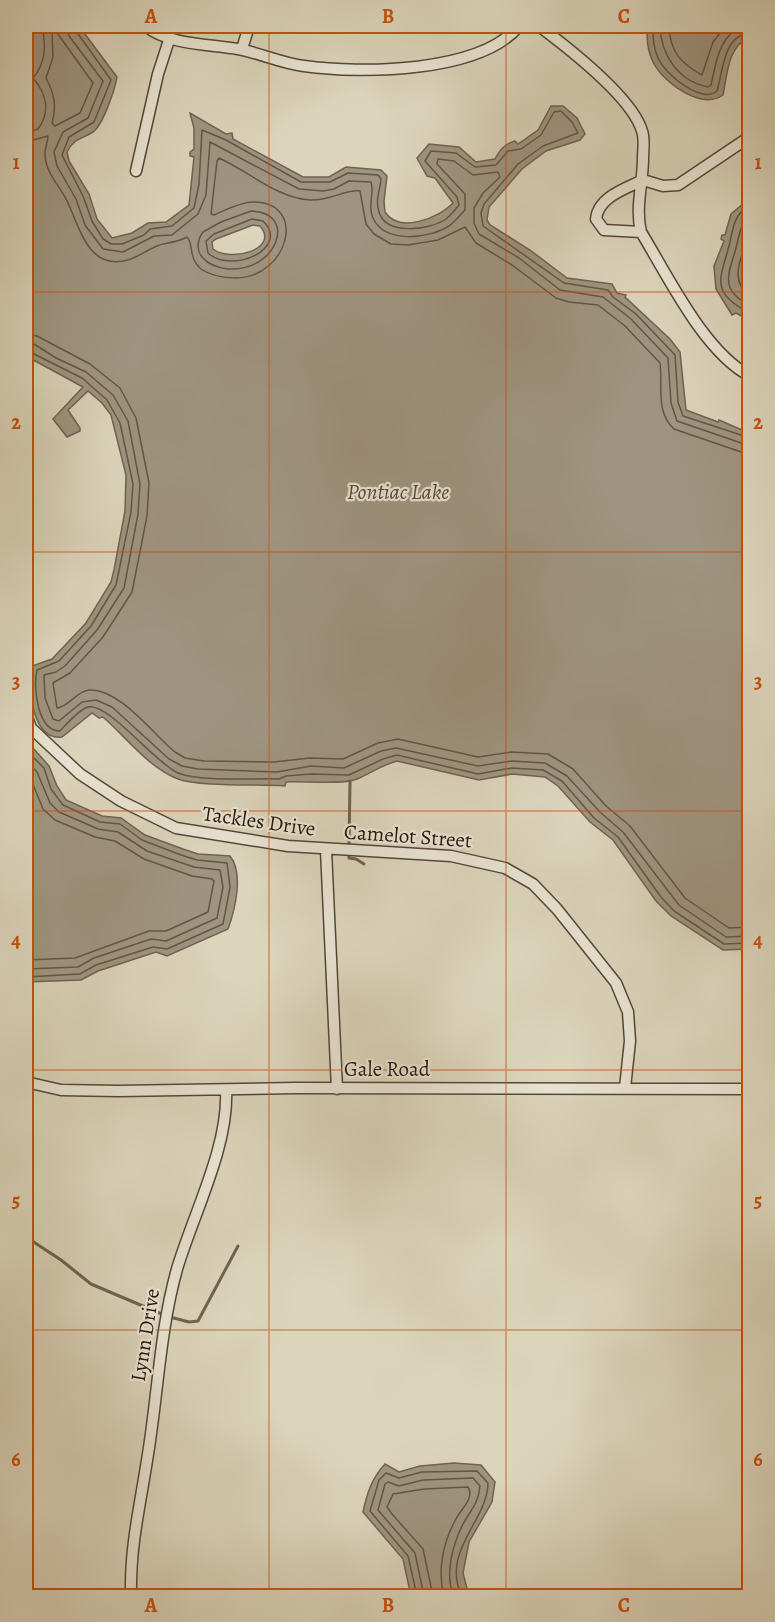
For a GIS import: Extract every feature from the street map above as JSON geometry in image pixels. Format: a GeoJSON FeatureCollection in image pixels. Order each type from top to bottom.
{"type":"FeatureCollection","features":[{"type":"Feature","properties":{"kind":"street"},"geometry":{"type":"LineString","coordinates":[[146,26],[170,37],[242,50],[274,60],[313,67],[342,69],[415,66],[476,53],[497,43],[519,26]]}},
{"type":"Feature","properties":{"kind":"street"},"geometry":{"type":"LineString","coordinates":[[242,50],[249,26]]}},
{"type":"Feature","properties":{"kind":"street"},"geometry":{"type":"LineString","coordinates":[[539,26],[605,82],[631,110],[643,131],[643,180],[638,219],[641,232],[715,350],[736,369],[750,376]]}},
{"type":"Feature","properties":{"kind":"street"},"geometry":{"type":"LineString","coordinates":[[136,171],[158,74],[170,37]]}},
{"type":"Feature","properties":{"kind":"street"},"geometry":{"type":"LineString","coordinates":[[641,232],[604,230],[596,219],[600,206],[606,200],[643,180],[663,186],[678,185],[745,140],[750,134]]}},
{"type":"Feature","properties":{"kind":"street","name":"Tackles Drive"},"geometry":{"type":"LineString","coordinates":[[26,714],[31,728],[80,774],[151,818],[176,828],[201,833],[326,850],[329,875],[337,1089]]}},
{"type":"Feature","properties":{"kind":"street","name":"Camelot Street"},"geometry":{"type":"LineString","coordinates":[[326,850],[412,853],[479,861],[504,868],[533,884],[557,909],[616,983],[628,1012],[630,1041],[625,1088]]}},
{"type":"Feature","properties":{"kind":"street","name":"Gale Road"},"geometry":{"type":"LineString","coordinates":[[26,1082],[62,1090],[750,1089]]}},
{"type":"Feature","properties":{"kind":"street","name":"Lynn Drive"},"geometry":{"type":"LineString","coordinates":[[131,1593],[130,1559],[148,1454],[162,1337],[178,1268],[222,1127],[226,1090]]}},
{"type":"Feature","properties":{"kind":"water","name":"Pontiac Lake"},"geometry":{"type":"Polygon","coordinates":[[[27,26],[79,26],[117,77],[108,106],[97,128],[75,142],[67,152],[69,161],[89,194],[97,219],[112,238],[132,233],[148,223],[166,222],[189,205],[194,157],[190,156],[190,152],[194,149],[194,128],[190,113],[226,134],[232,133],[233,139],[303,177],[329,177],[346,167],[381,170],[387,176],[385,212],[391,219],[409,223],[438,214],[453,203],[435,178],[427,176],[417,158],[429,144],[459,147],[476,162],[495,159],[505,146],[515,141],[518,144],[538,130],[551,106],[563,106],[577,118],[585,134],[580,140],[546,151],[522,169],[489,207],[487,220],[490,225],[530,250],[567,278],[612,284],[617,293],[626,295],[625,297],[670,339],[680,352],[686,410],[718,422],[719,420],[749,433],[749,949],[723,950],[671,916],[656,901],[613,840],[590,822],[558,786],[545,777],[512,774],[479,780],[397,761],[357,779],[342,782],[286,782],[285,786],[188,782],[167,774],[157,767],[103,717],[99,718],[92,713],[62,737],[52,736],[44,730],[38,722],[31,698],[32,666],[52,659],[86,623],[111,582],[125,511],[126,475],[111,415],[102,403],[88,391],[68,410],[80,431],[67,437],[53,419],[83,387],[26,356],[26,122],[33,111],[26,87],[31,54],[27,26]],[[253,225],[216,239],[212,242],[213,249],[231,255],[251,251],[264,241],[264,234],[260,226],[253,225]]]}},
{"type":"Feature","properties":{"kind":"water"},"geometry":{"type":"Polygon","coordinates":[[[647,26],[749,26],[749,38],[737,47],[733,54],[727,70],[723,95],[714,99],[705,99],[695,97],[674,86],[658,70],[650,53],[647,26]]]}},
{"type":"Feature","properties":{"kind":"water"},"geometry":{"type":"Polygon","coordinates":[[[749,199],[749,320],[736,313],[732,315],[716,289],[714,266],[724,241],[721,239],[722,235],[725,235],[731,214],[749,199]]]}},
{"type":"Feature","properties":{"kind":"water"},"geometry":{"type":"Polygon","coordinates":[[[26,740],[49,766],[66,800],[102,816],[121,818],[145,835],[183,849],[198,854],[230,856],[237,872],[237,892],[228,929],[167,956],[156,952],[98,971],[81,980],[26,982],[26,740]]]}},
{"type":"Feature","properties":{"kind":"water"},"geometry":{"type":"Polygon","coordinates":[[[454,1463],[481,1465],[495,1482],[492,1502],[469,1542],[463,1573],[469,1596],[411,1596],[403,1559],[363,1512],[368,1492],[373,1480],[385,1464],[399,1472],[420,1466],[454,1463]]]}},
{"type":"Feature","properties":{"kind":"waterway"},"geometry":{"type":"LineString","coordinates":[[349,846],[350,781]]}},
{"type":"Feature","properties":{"kind":"waterway"},"geometry":{"type":"LineString","coordinates":[[349,852],[349,858],[364,864]]}},
{"type":"Feature","properties":{"kind":"waterway"},"geometry":{"type":"LineString","coordinates":[[26,1237],[61,1260],[91,1284],[164,1315]]}},
{"type":"Feature","properties":{"kind":"waterway"},"geometry":{"type":"LineString","coordinates":[[170,1317],[189,1322],[198,1321],[238,1246]]}}]}
